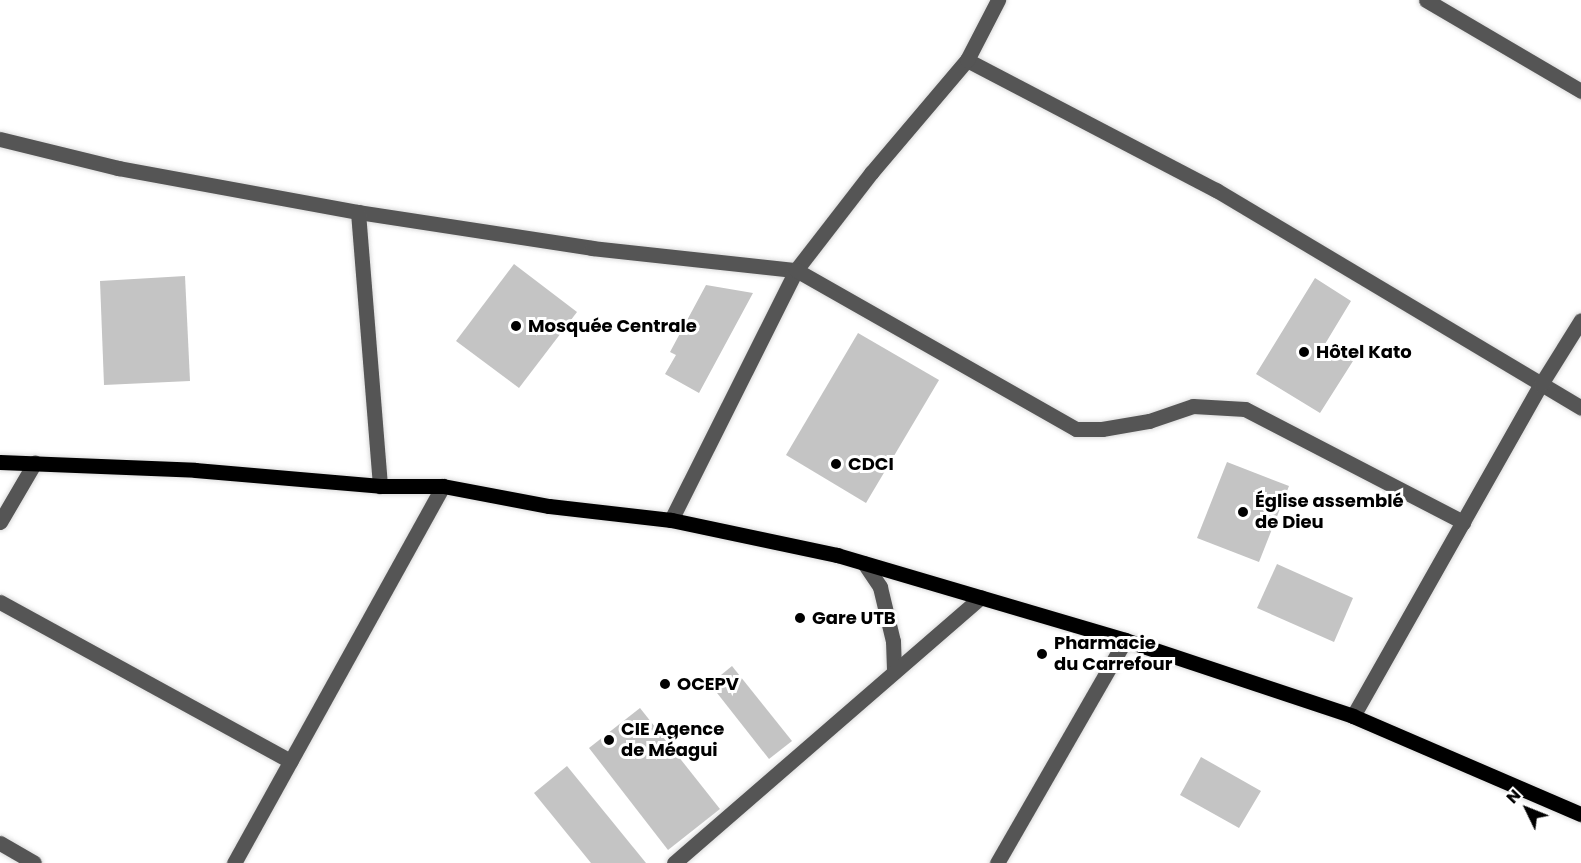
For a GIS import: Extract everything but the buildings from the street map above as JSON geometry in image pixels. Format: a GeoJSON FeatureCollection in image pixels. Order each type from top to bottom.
{"type":"FeatureCollection","features":[{"type":"Feature","properties":{"kind":"main road"},"geometry":{"type":"LineString","coordinates":[[0,462],[195,470],[380,486],[443,486],[549,506],[671,520],[864,563],[1125,640],[1353,716],[1581,814]]}},
{"type":"Feature","properties":{"kind":"street"},"geometry":{"type":"LineString","coordinates":[[671,520],[796,270],[871,173],[967,60],[998,0]]}},
{"type":"Feature","properties":{"kind":"street"},"geometry":{"type":"LineString","coordinates":[[1426,0],[1581,91]]}},
{"type":"Feature","properties":{"kind":"street"},"geometry":{"type":"LineString","coordinates":[[967,60],[1216,190],[1581,408]]}},
{"type":"Feature","properties":{"kind":"street"},"geometry":{"type":"LineString","coordinates":[[0,139],[118,168],[358,212],[592,248],[796,270],[1076,429],[1102,429],[1149,421],[1193,406],[1245,409],[1463,522]]}},
{"type":"Feature","properties":{"kind":"street"},"geometry":{"type":"LineString","coordinates":[[358,212],[380,486]]}},
{"type":"Feature","properties":{"kind":"street"},"geometry":{"type":"LineString","coordinates":[[1353,716],[1540,384],[1581,320]]}},
{"type":"Feature","properties":{"kind":"street"},"geometry":{"type":"LineString","coordinates":[[0,522],[35,462]]}},
{"type":"Feature","properties":{"kind":"street"},"geometry":{"type":"LineString","coordinates":[[234,863],[443,486]]}},
{"type":"Feature","properties":{"kind":"street"},"geometry":{"type":"LineString","coordinates":[[864,563],[880,587],[893,641],[894,672]]}},
{"type":"Feature","properties":{"kind":"street"},"geometry":{"type":"LineString","coordinates":[[674,863],[981,597]]}},
{"type":"Feature","properties":{"kind":"street"},"geometry":{"type":"LineString","coordinates":[[0,602],[290,761]]}},
{"type":"Feature","properties":{"kind":"street"},"geometry":{"type":"LineString","coordinates":[[997,863],[1125,640]]}},
{"type":"Feature","properties":{"kind":"street"},"geometry":{"type":"LineString","coordinates":[[0,843],[34,863]]}},
{"type":"Feature","properties":{"kind":"place","name":"Mosquée Centrale"},"geometry":{"type":"Point","coordinates":[516,326]}},
{"type":"Feature","properties":{"kind":"place","name":"Hôtel Kato"},"geometry":{"type":"Point","coordinates":[1304,352]}},
{"type":"Feature","properties":{"kind":"place","name":"CDCI"},"geometry":{"type":"Point","coordinates":[836,464]}},
{"type":"Feature","properties":{"kind":"place","name":"Église assemblé de Dieu"},"geometry":{"type":"Point","coordinates":[1243,512]}},
{"type":"Feature","properties":{"kind":"place","name":"Gare UTB"},"geometry":{"type":"Point","coordinates":[800,618]}},
{"type":"Feature","properties":{"kind":"place","name":"Pharmacie du Carrefour"},"geometry":{"type":"Point","coordinates":[1042,654]}},
{"type":"Feature","properties":{"kind":"place","name":"OCEPV"},"geometry":{"type":"Point","coordinates":[665,684]}},
{"type":"Feature","properties":{"kind":"place","name":"CIE Agence de Méagui"},"geometry":{"type":"Point","coordinates":[609,740]}}]}
